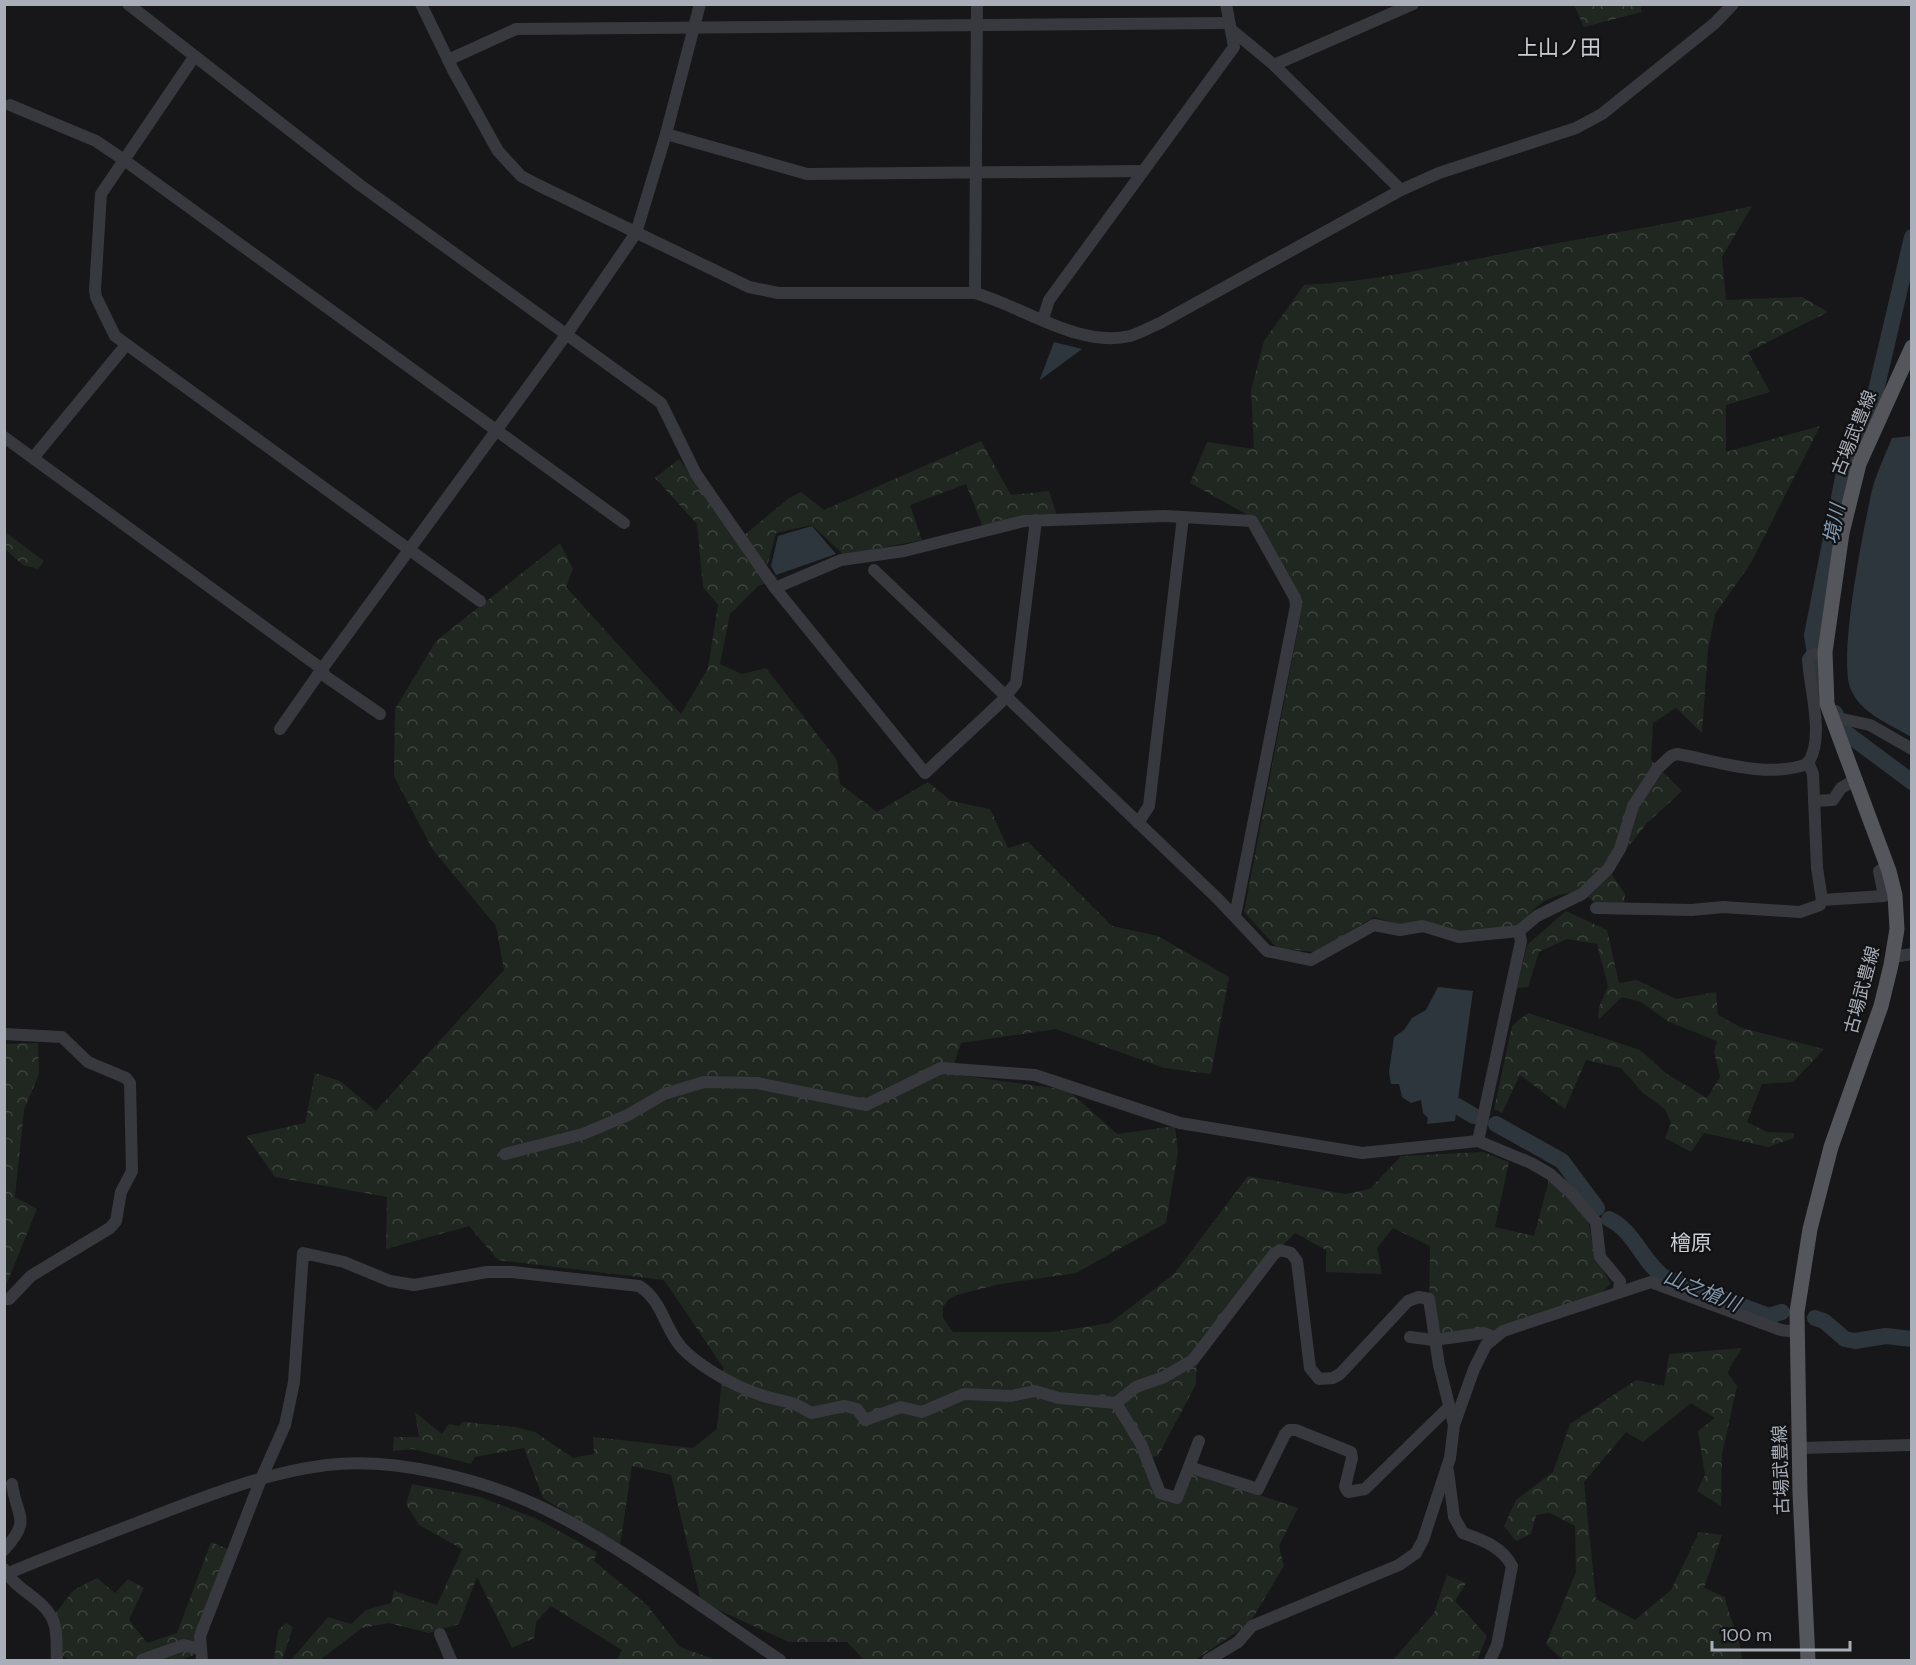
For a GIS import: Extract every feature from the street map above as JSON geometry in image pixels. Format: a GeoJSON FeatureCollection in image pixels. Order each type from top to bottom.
{"type":"FeatureCollection","features":[{"type":"Feature","properties":{"kind":"main road","name":"古場武豊線"},"geometry":{"type":"LineString","coordinates":[[1809,1660],[1799,1448],[1797,1332],[1799,1300],[1810,1229],[1828,1158],[1881,1006],[1893,957],[1897,928],[1895,895],[1887,866],[1827,704],[1825,652],[1842,533],[1859,464],[1911,347]]}},
{"type":"Feature","properties":{"kind":"street"},"geometry":{"type":"LineString","coordinates":[[128,4],[360,185],[662,403],[696,474],[775,588],[925,773],[1006,696],[1016,683],[1036,520]]}},
{"type":"Feature","properties":{"kind":"street"},"geometry":{"type":"LineString","coordinates":[[421,4],[448,60],[498,151],[515,171],[538,185],[747,286],[778,293],[975,293],[998,299],[1071,332],[1098,338],[1130,336],[1160,323],[1401,190],[1439,173],[1551,137],[1602,114],[1715,23],[1733,4]]}},
{"type":"Feature","properties":{"kind":"street"},"geometry":{"type":"LineString","coordinates":[[280,729],[566,335],[636,233],[666,134],[700,4]]}},
{"type":"Feature","properties":{"kind":"street"},"geometry":{"type":"LineString","coordinates":[[975,293],[978,4]]}},
{"type":"Feature","properties":{"kind":"street"},"geometry":{"type":"LineString","coordinates":[[1043,319],[1049,300],[1234,47],[1226,4]]}},
{"type":"Feature","properties":{"kind":"street"},"geometry":{"type":"LineString","coordinates":[[1274,65],[1413,4]]}},
{"type":"Feature","properties":{"kind":"street"},"geometry":{"type":"LineString","coordinates":[[448,60],[516,29],[1231,27],[1274,65],[1401,190]]}},
{"type":"Feature","properties":{"kind":"street"},"geometry":{"type":"LineString","coordinates":[[194,57],[101,195],[95,290],[115,336],[480,601]]}},
{"type":"Feature","properties":{"kind":"street"},"geometry":{"type":"LineString","coordinates":[[10,105],[96,141],[124,160],[624,523]]}},
{"type":"Feature","properties":{"kind":"street"},"geometry":{"type":"LineString","coordinates":[[666,134],[807,174],[1143,171]]}},
{"type":"Feature","properties":{"kind":"street"},"geometry":{"type":"LineString","coordinates":[[33,458],[126,345]]}},
{"type":"Feature","properties":{"kind":"street"},"geometry":{"type":"LineString","coordinates":[[4,437],[322,669],[325,676],[380,714]]}},
{"type":"Feature","properties":{"kind":"street"},"geometry":{"type":"LineString","coordinates":[[775,588],[841,560],[904,551],[1036,520],[1183,517],[1252,521],[1295,598],[1296,606],[1235,916]]}},
{"type":"Feature","properties":{"kind":"street"},"geometry":{"type":"LineString","coordinates":[[1138,823],[1149,806],[1183,517]]}},
{"type":"Feature","properties":{"kind":"street"},"geometry":{"type":"LineString","coordinates":[[874,570],[1235,916],[1267,951],[1280,956],[1311,960],[1374,925],[1400,930],[1430,927],[1451,937],[1519,930],[1538,916],[1582,894],[1608,869],[1620,849],[1633,806],[1648,781],[1671,756],[1677,754],[1744,767],[1796,768],[1808,762],[1813,749],[1816,711],[1808,659],[1812,655],[1825,652]]}},
{"type":"Feature","properties":{"kind":"street"},"geometry":{"type":"LineString","coordinates":[[1833,717],[1870,725],[1911,749]]}},
{"type":"Feature","properties":{"kind":"street"},"geometry":{"type":"LineString","coordinates":[[1596,908],[1692,910],[1723,907],[1800,912],[1820,905],[1822,900],[1817,868],[1813,774],[1808,762]]}},
{"type":"Feature","properties":{"kind":"street"},"geometry":{"type":"LineString","coordinates":[[1814,801],[1833,800],[1841,788],[1855,780]]}},
{"type":"Feature","properties":{"kind":"street"},"geometry":{"type":"LineString","coordinates":[[1822,900],[1884,896],[1879,871],[1887,866]]}},
{"type":"Feature","properties":{"kind":"street"},"geometry":{"type":"LineString","coordinates":[[1478,1141],[1521,941],[1519,930]]}},
{"type":"Feature","properties":{"kind":"street"},"geometry":{"type":"LineString","coordinates":[[1893,957],[1911,954]]}},
{"type":"Feature","properties":{"kind":"street"},"geometry":{"type":"LineString","coordinates":[[4,1034],[62,1037],[88,1062],[126,1078],[130,1083],[132,1171],[121,1192],[116,1221],[110,1228],[31,1276],[9,1299],[4,1299]]}},
{"type":"Feature","properties":{"kind":"street"},"geometry":{"type":"LineString","coordinates":[[505,1154],[583,1134],[628,1115],[664,1094],[693,1084],[738,1081],[757,1083],[866,1105],[941,1068],[1035,1075],[1180,1123],[1362,1153],[1478,1141],[1531,1163],[1550,1174],[1571,1193],[1596,1222],[1600,1257],[1620,1281],[1619,1290]]}},
{"type":"Feature","properties":{"kind":"street"},"geometry":{"type":"LineString","coordinates":[[201,1655],[200,1636],[261,1479],[285,1425],[294,1382],[303,1253],[344,1262],[390,1281],[414,1285],[487,1272],[512,1272],[639,1286],[650,1293],[669,1329],[692,1357],[732,1382],[764,1396],[794,1402],[811,1413],[845,1406],[857,1409],[862,1418],[869,1420],[901,1407],[922,1412],[963,1394],[1011,1396],[1035,1391],[1059,1398],[1116,1403],[1136,1387],[1164,1377],[1193,1360],[1274,1254],[1281,1250],[1291,1253],[1297,1261],[1310,1368],[1319,1378],[1333,1378],[1340,1374],[1413,1298],[1429,1299],[1434,1340],[1454,1425]]}},
{"type":"Feature","properties":{"kind":"street"},"geometry":{"type":"LineString","coordinates":[[1208,1660],[1238,1642],[1252,1626],[1399,1565],[1416,1553],[1423,1540],[1447,1467],[1454,1425],[1479,1356],[1494,1337],[1503,1331],[1619,1290],[1651,1282],[1781,1330],[1797,1332]]}},
{"type":"Feature","properties":{"kind":"street"},"geometry":{"type":"LineString","coordinates":[[1410,1337],[1434,1340],[1476,1334],[1494,1337]]}},
{"type":"Feature","properties":{"kind":"street"},"geometry":{"type":"LineString","coordinates":[[1189,1467],[1258,1489],[1285,1434],[1289,1430],[1296,1430],[1351,1452],[1352,1458],[1345,1487],[1352,1493],[1359,1492],[1467,1389]]}},
{"type":"Feature","properties":{"kind":"street"},"geometry":{"type":"LineString","coordinates":[[1116,1403],[1141,1444],[1160,1492],[1177,1498],[1199,1441]]}},
{"type":"Feature","properties":{"kind":"street"},"geometry":{"type":"LineString","coordinates":[[1799,1448],[1911,1445]]}},
{"type":"Feature","properties":{"kind":"street"},"geometry":{"type":"LineString","coordinates":[[57,1660],[54,1621],[36,1600],[11,1581],[5,1572],[199,1499],[261,1479],[329,1465],[366,1465],[396,1467],[459,1477],[507,1492],[589,1533],[780,1660]]}},
{"type":"Feature","properties":{"kind":"street"},"geometry":{"type":"LineString","coordinates":[[1447,1467],[1454,1517],[1463,1533],[1488,1542],[1507,1557],[1512,1566],[1497,1645],[1490,1660]]}},
{"type":"Feature","properties":{"kind":"street"},"geometry":{"type":"LineString","coordinates":[[4,1550],[18,1534],[22,1524],[12,1484]]}},
{"type":"Feature","properties":{"kind":"street"},"geometry":{"type":"LineString","coordinates":[[440,1634],[451,1660]]}},
{"type":"Feature","properties":{"kind":"street"},"geometry":{"type":"LineString","coordinates":[[142,1660],[184,1645],[201,1655]]}},
{"type":"Feature","properties":{"kind":"green space"},"geometry":{"type":"Polygon","coordinates":[[[1574,5],[1640,5],[1642,12],[1584,27],[1574,5]]]}},
{"type":"Feature","properties":{"kind":"green space"},"geometry":{"type":"Polygon","coordinates":[[[1752,206],[1722,257],[1726,300],[1802,297],[1828,312],[1748,352],[1770,392],[1726,405],[1726,452],[1820,426],[1751,563],[1715,614],[1708,649],[1702,733],[1676,708],[1653,723],[1651,760],[1682,791],[1647,823],[1613,866],[1612,875],[1625,894],[1624,904],[1596,904],[1581,891],[1570,893],[1552,897],[1539,905],[1520,926],[1460,934],[1425,920],[1400,925],[1374,917],[1315,952],[1277,948],[1244,912],[1302,608],[1296,588],[1257,520],[1190,483],[1207,442],[1254,449],[1251,390],[1264,341],[1304,285],[1396,275],[1752,206]]]}},
{"type":"Feature","properties":{"kind":"green space"},"geometry":{"type":"Polygon","coordinates":[[[981,441],[1011,495],[1049,491],[1057,516],[982,525],[966,484],[910,505],[922,540],[844,555],[812,525],[776,533],[767,567],[778,579],[758,586],[730,614],[720,664],[742,674],[766,668],[837,760],[840,784],[877,812],[928,782],[951,801],[990,809],[1008,848],[1028,842],[1112,926],[1158,936],[1229,977],[1211,1074],[1164,1068],[1056,1029],[961,1043],[951,1074],[1068,1090],[1117,1134],[1175,1126],[1178,1152],[1166,1223],[1076,1273],[1000,1284],[957,1295],[948,1300],[943,1307],[943,1318],[953,1332],[1052,1332],[1110,1323],[1174,1274],[1248,1176],[1345,1194],[1370,1189],[1401,1156],[1483,1152],[1509,1162],[1495,1227],[1534,1236],[1549,1180],[1587,1214],[1595,1257],[1611,1284],[1597,1296],[1492,1336],[1429,1335],[1430,1246],[1393,1228],[1377,1248],[1382,1274],[1326,1272],[1326,1250],[1295,1233],[1261,1267],[1197,1350],[1196,1384],[1158,1456],[1143,1458],[1158,1495],[1178,1502],[1192,1472],[1298,1508],[1279,1546],[1284,1566],[1249,1624],[1195,1660],[864,1660],[847,1642],[789,1642],[701,1602],[671,1475],[632,1466],[620,1545],[543,1498],[524,1448],[475,1457],[471,1464],[413,1449],[393,1451],[394,1437],[419,1437],[415,1412],[442,1434],[449,1424],[459,1426],[463,1422],[515,1427],[535,1432],[573,1458],[594,1454],[593,1437],[693,1448],[717,1429],[723,1367],[664,1280],[498,1260],[469,1226],[386,1249],[387,1197],[275,1177],[246,1136],[305,1123],[315,1073],[340,1081],[376,1111],[504,970],[496,926],[433,850],[394,776],[395,709],[436,641],[560,543],[573,569],[566,587],[681,714],[708,668],[718,605],[703,587],[697,524],[655,478],[679,459],[737,541],[789,498],[801,492],[824,510],[981,441]]]}},
{"type":"Feature","properties":{"kind":"green space"},"geometry":{"type":"Polygon","coordinates":[[[5,532],[44,561],[38,569],[23,565],[5,549],[5,532]]]}},
{"type":"Feature","properties":{"kind":"green space"},"geometry":{"type":"Polygon","coordinates":[[[1566,911],[1607,930],[1619,983],[1637,980],[1676,999],[1716,992],[1718,1015],[1742,1028],[1824,1049],[1793,1082],[1762,1084],[1747,1122],[1767,1132],[1794,1133],[1794,1138],[1768,1147],[1704,1133],[1691,1152],[1665,1138],[1671,1123],[1665,1109],[1643,1093],[1621,1068],[1586,1060],[1565,1109],[1520,1075],[1502,1113],[1494,1109],[1512,1026],[1528,1013],[1640,1050],[1667,1074],[1707,1098],[1720,1077],[1714,1051],[1717,1041],[1669,1022],[1641,1002],[1622,997],[1598,1020],[1599,1007],[1608,986],[1597,944],[1567,939],[1539,952],[1528,987],[1517,988],[1527,945],[1566,911]]]}},
{"type":"Feature","properties":{"kind":"green space"},"geometry":{"type":"Polygon","coordinates":[[[38,1043],[39,1074],[24,1110],[15,1197],[37,1209],[5,1288],[5,1044],[38,1043]]]}},
{"type":"Feature","properties":{"kind":"green space"},"geometry":{"type":"Polygon","coordinates":[[[1742,1348],[1727,1372],[1737,1386],[1722,1454],[1721,1506],[1697,1491],[1705,1475],[1698,1431],[1715,1418],[1691,1403],[1643,1442],[1626,1432],[1584,1482],[1596,1599],[1635,1620],[1671,1590],[1699,1532],[1722,1535],[1704,1588],[1725,1597],[1742,1660],[1563,1660],[1546,1644],[1576,1572],[1575,1526],[1550,1513],[1536,1515],[1531,1534],[1516,1541],[1504,1526],[1516,1500],[1553,1472],[1570,1424],[1636,1380],[1664,1386],[1669,1354],[1742,1348]]]}},
{"type":"Feature","properties":{"kind":"green space"},"geometry":{"type":"Polygon","coordinates":[[[412,1484],[480,1497],[537,1519],[597,1552],[594,1561],[647,1605],[680,1647],[716,1660],[617,1660],[622,1650],[551,1606],[536,1622],[534,1638],[512,1648],[477,1577],[459,1624],[429,1633],[389,1623],[362,1628],[320,1660],[291,1660],[328,1617],[351,1624],[366,1610],[391,1603],[394,1591],[437,1605],[462,1549],[419,1525],[406,1504],[412,1484]]]}},
{"type":"Feature","properties":{"kind":"green space"},"geometry":{"type":"Polygon","coordinates":[[[211,1542],[230,1550],[195,1635],[194,1655],[180,1660],[70,1660],[63,1656],[56,1612],[74,1590],[97,1578],[115,1593],[128,1579],[144,1588],[129,1620],[147,1643],[177,1633],[211,1542]]]}},
{"type":"Feature","properties":{"kind":"green space"},"geometry":{"type":"Polygon","coordinates":[[[1447,1575],[1466,1583],[1455,1601],[1487,1636],[1477,1660],[1393,1660],[1434,1613],[1447,1575]]]}},
{"type":"Feature","properties":{"kind":"green space"},"geometry":{"type":"Polygon","coordinates":[[[286,1623],[293,1627],[282,1660],[274,1660],[278,1630],[286,1623]]]}},
{"type":"Feature","properties":{"kind":"shaded area"},"geometry":{"type":"Polygon","coordinates":[[[1054,342],[1082,349],[1040,380],[1040,379],[1054,342]]]}},
{"type":"Feature","properties":{"kind":"shaded area"},"geometry":{"type":"Polygon","coordinates":[[[1912,436],[1911,737],[1877,718],[1856,698],[1851,690],[1847,651],[1853,592],[1872,490],[1892,438],[1912,436]]]}},
{"type":"Feature","properties":{"kind":"shaded area"},"geometry":{"type":"Polygon","coordinates":[[[812,526],[836,554],[776,575],[771,566],[778,536],[812,526]]]}},
{"type":"Feature","properties":{"kind":"shaded area"},"geometry":{"type":"Polygon","coordinates":[[[1438,987],[1473,991],[1455,1121],[1427,1124],[1428,1118],[1423,1113],[1421,1100],[1411,1103],[1402,1097],[1399,1084],[1391,1084],[1389,1072],[1394,1037],[1404,1030],[1412,1018],[1426,1010],[1438,987]]]}},
{"type":"Feature","properties":{"kind":"waterway","name":"境川"},"geometry":{"type":"LineString","coordinates":[[1825,690],[1817,667],[1812,635],[1846,462],[1874,399],[1912,237]]}},
{"type":"Feature","properties":{"kind":"waterway","name":"境川"},"geometry":{"type":"LineString","coordinates":[[1835,713],[1846,733],[1912,782]]}},
{"type":"Feature","properties":{"kind":"waterway","name":"山之槍川"},"geometry":{"type":"LineString","coordinates":[[1457,1106],[1474,1116]]}},
{"type":"Feature","properties":{"kind":"waterway","name":"山之槍川"},"geometry":{"type":"LineString","coordinates":[[1496,1124],[1562,1161],[1597,1208]]}},
{"type":"Feature","properties":{"kind":"waterway","name":"山之槍川"},"geometry":{"type":"LineString","coordinates":[[1609,1219],[1625,1231],[1656,1271],[1664,1277],[1769,1316],[1782,1312]]}},
{"type":"Feature","properties":{"kind":"waterway","name":"山之槍川"},"geometry":{"type":"LineString","coordinates":[[1815,1318],[1824,1321],[1845,1339],[1855,1341],[1886,1336],[1912,1339]]}},
{"type":"Feature","properties":{"kind":"district","name":"上山ノ田"},"geometry":{"type":"Point","coordinates":[1559,48]}},
{"type":"Feature","properties":{"kind":"district","name":"檜原"},"geometry":{"type":"Point","coordinates":[1691,1243]}}]}
